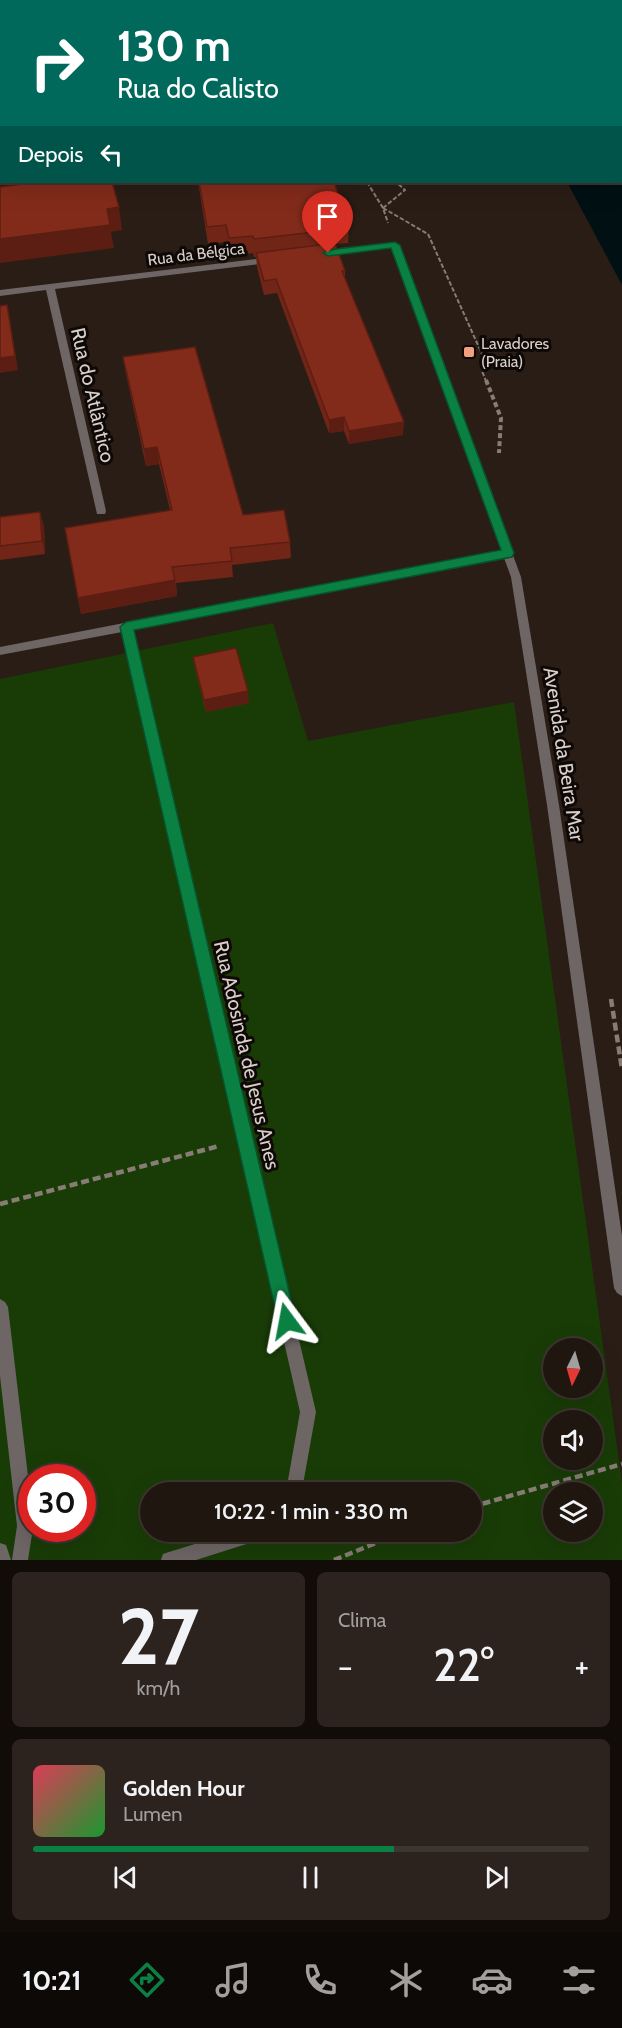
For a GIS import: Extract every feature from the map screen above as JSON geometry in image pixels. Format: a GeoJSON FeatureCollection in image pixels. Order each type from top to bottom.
{"type":"FeatureCollection","features":[{"type":"Feature","properties":{"kind":"street","name":"Avenida da Beira Mar"},"geometry":{"type":"LineString","coordinates":[[317,254],[395,245],[516,577],[553,805],[622,1288]]}},
{"type":"Feature","properties":{"kind":"street","name":"Rua da Bélgica"},"geometry":{"type":"LineString","coordinates":[[0,293],[282,258]]}},
{"type":"Feature","properties":{"kind":"street","name":"Rua do Atlântico"},"geometry":{"type":"LineString","coordinates":[[50,286],[101,511]]}},
{"type":"Feature","properties":{"kind":"street"},"geometry":{"type":"LineString","coordinates":[[0,651],[508,553]]}},
{"type":"Feature","properties":{"kind":"street","name":"Rua Adosinda de Jesus Anes"},"geometry":{"type":"LineString","coordinates":[[126,627],[308,1412],[296,1482]]}},
{"type":"Feature","properties":{"kind":"street"},"geometry":{"type":"LineString","coordinates":[[0,1307],[25,1526],[20,1560]]}},
{"type":"Feature","properties":{"kind":"street"},"geometry":{"type":"LineString","coordinates":[[169,1560],[227,1542]]}},
{"type":"Feature","properties":{"kind":"street"},"geometry":{"type":"LineString","coordinates":[[0,1551],[3,1560]]}},
{"type":"Feature","properties":{"kind":"path"},"geometry":{"type":"LineString","coordinates":[[368,183],[383,207],[429,234]]}},
{"type":"Feature","properties":{"kind":"path"},"geometry":{"type":"LineString","coordinates":[[383,207],[405,190],[397,183]]}},
{"type":"Feature","properties":{"kind":"path"},"geometry":{"type":"LineString","coordinates":[[0,1204],[246,1139]]}},
{"type":"Feature","properties":{"kind":"path"},"geometry":{"type":"LineString","coordinates":[[482,1504],[622,1464]]}},
{"type":"Feature","properties":{"kind":"path"},"geometry":{"type":"LineString","coordinates":[[334,1560],[378,1542]]}},
{"type":"Feature","properties":{"kind":"green space"},"geometry":{"type":"Polygon","coordinates":[[[273,623],[308,741],[514,702],[602,1338],[543,1338],[543,1398],[603,1398],[603,1346],[622,1483],[622,1560],[0,1560],[0,679],[273,623]]]}},
{"type":"Feature","properties":{"kind":"shaded area"},"geometry":{"type":"Polygon","coordinates":[[[568,183],[622,183],[622,285],[568,183]]]}},
{"type":"Feature","properties":{"kind":"building"},"geometry":{"type":"Polygon","coordinates":[[[32,183],[112,183],[119,207],[107,209],[110,225],[0,239],[0,187],[32,183]]]}},
{"type":"Feature","properties":{"kind":"building"},"geometry":{"type":"Polygon","coordinates":[[[199,183],[334,183],[349,225],[331,227],[332,230],[254,239],[253,236],[229,238],[226,225],[207,227],[199,183]]]}},
{"type":"Feature","properties":{"kind":"building"},"geometry":{"type":"Polygon","coordinates":[[[335,243],[345,271],[342,271],[404,422],[349,431],[344,417],[329,420],[276,279],[264,281],[256,253],[335,243]]]}},
{"type":"Feature","properties":{"kind":"building"},"geometry":{"type":"Polygon","coordinates":[[[7,305],[15,356],[0,358],[0,306],[7,305]]]}},
{"type":"Feature","properties":{"kind":"building"},"geometry":{"type":"Polygon","coordinates":[[[195,347],[243,515],[284,510],[290,542],[230,548],[232,561],[172,567],[175,580],[78,598],[65,528],[172,510],[157,447],[144,449],[123,357],[195,347]]]}},
{"type":"Feature","properties":{"kind":"building"},"geometry":{"type":"Polygon","coordinates":[[[40,512],[42,541],[0,546],[0,517],[40,512]]]}},
{"type":"Feature","properties":{"kind":"building"},"geometry":{"type":"Polygon","coordinates":[[[236,648],[248,691],[204,700],[193,657],[236,648]]]}},
{"type":"Feature","properties":{"kind":"place","name":"Lavadores (Praia)"},"geometry":{"type":"Point","coordinates":[469,352]}},
{"type":"Feature","properties":{"kind":"route"},"geometry":{"type":"LineString","coordinates":[[287,1321],[126,627],[508,553],[395,245],[328,253]]}}]}
